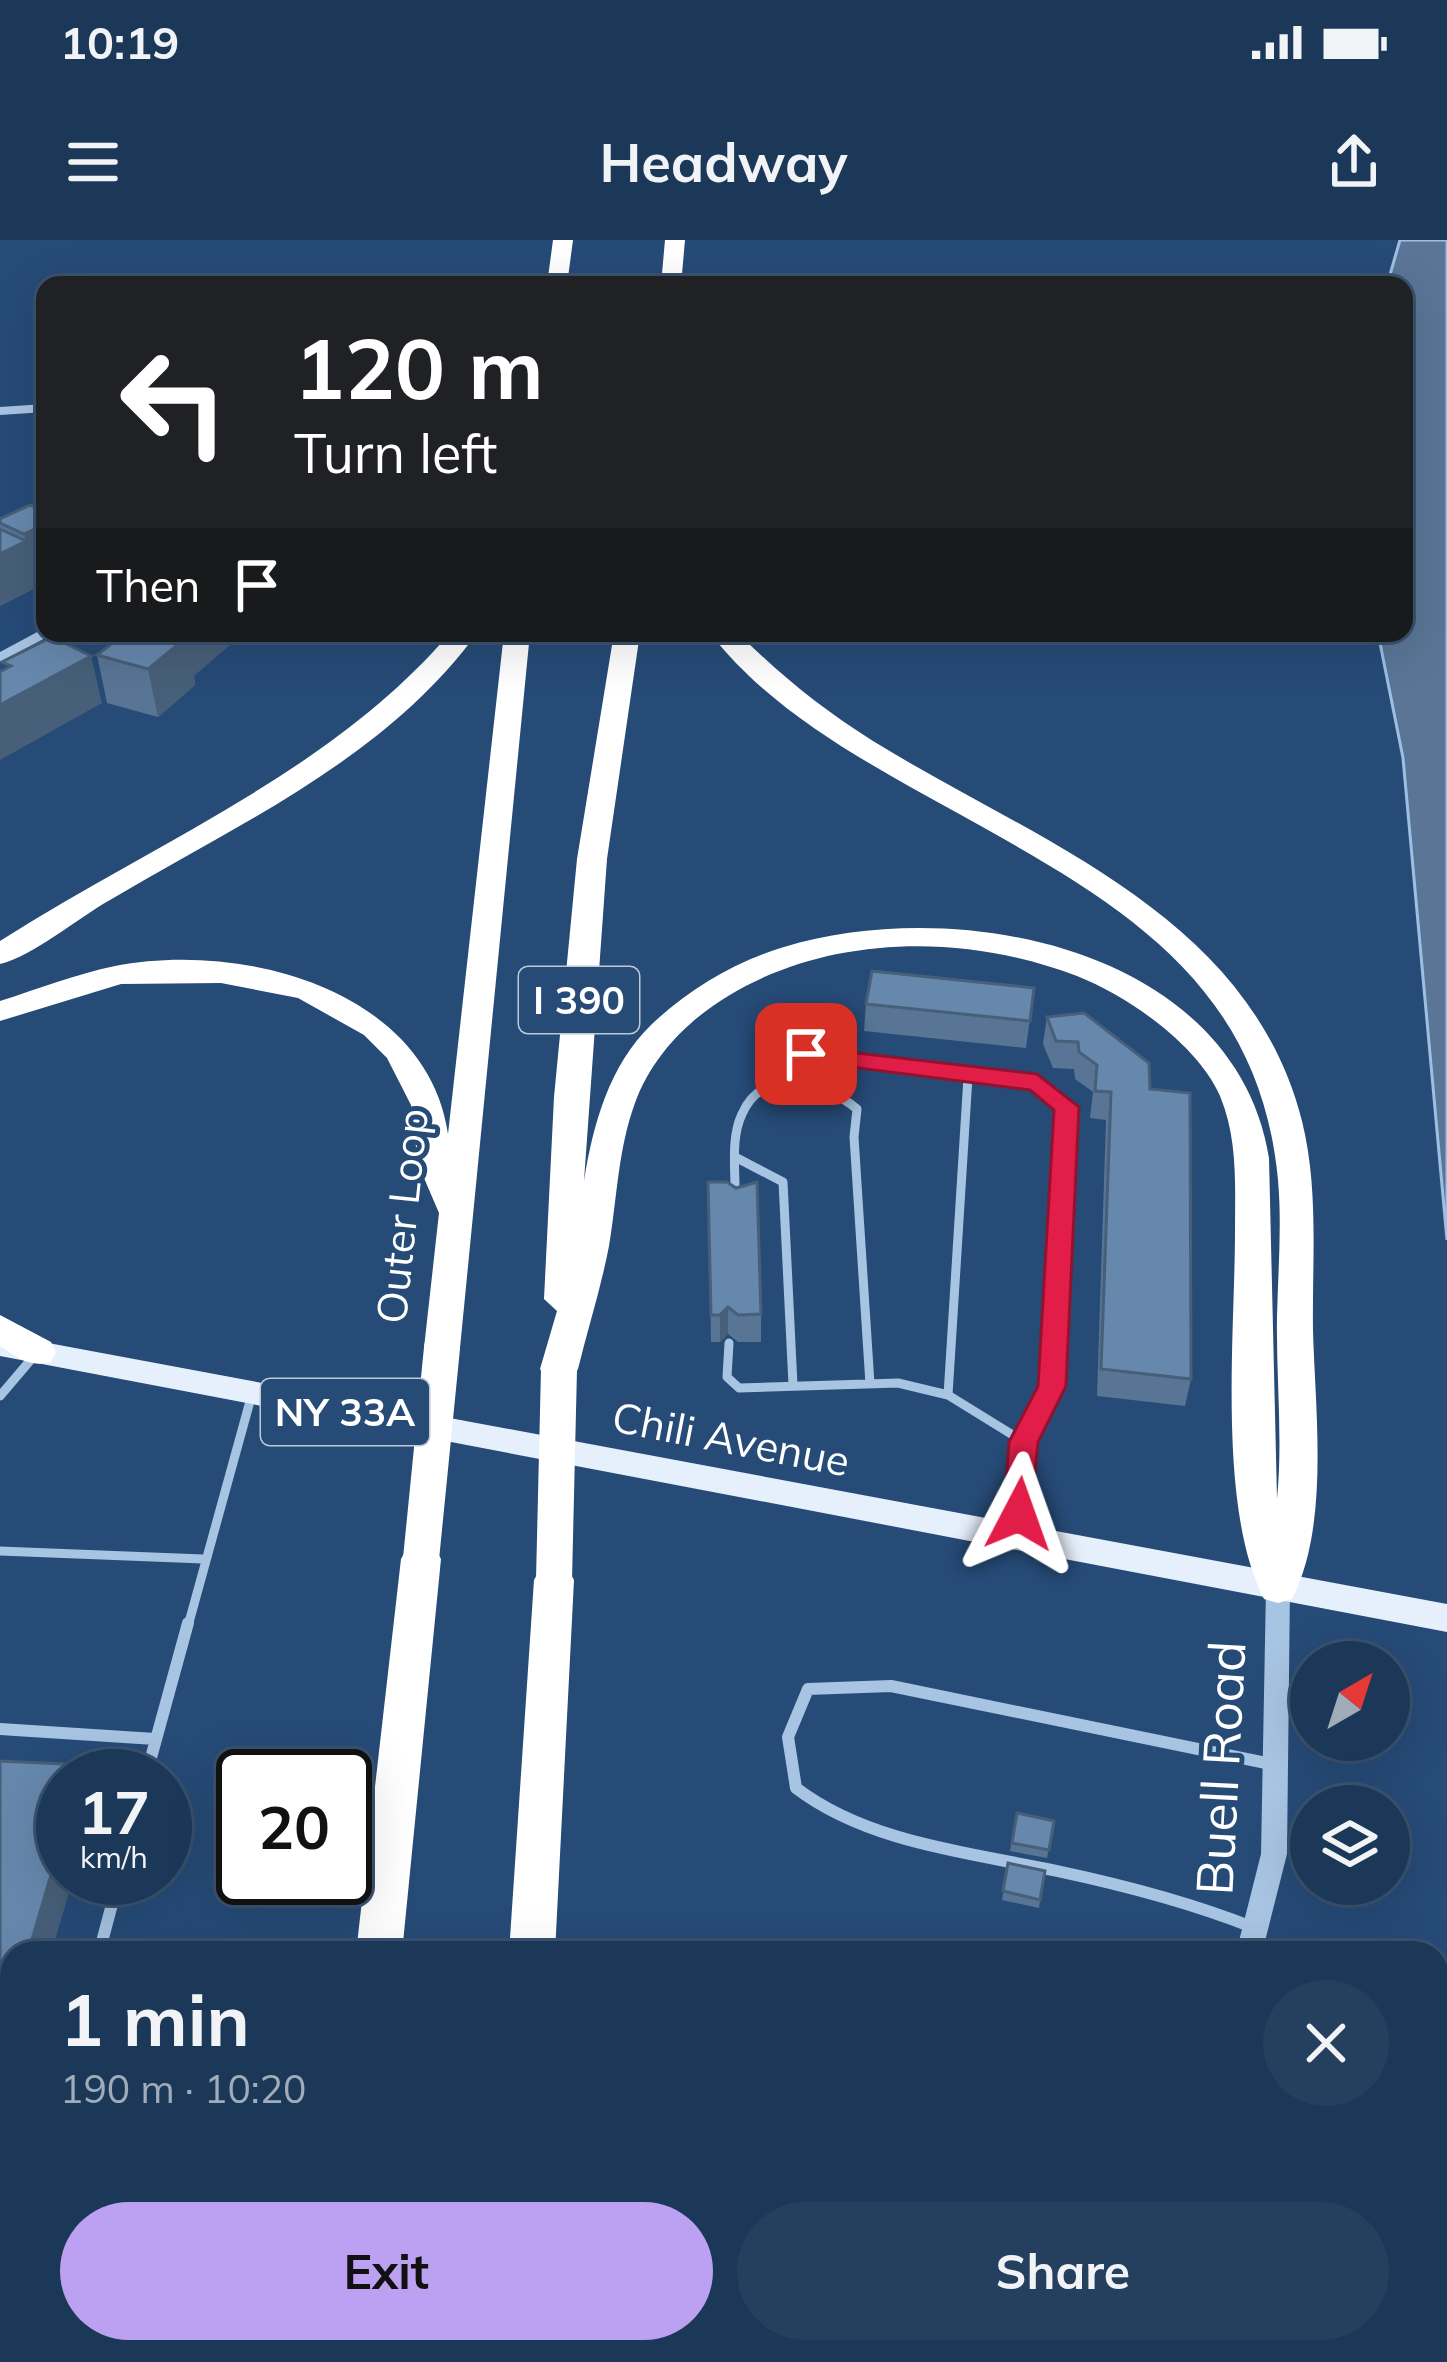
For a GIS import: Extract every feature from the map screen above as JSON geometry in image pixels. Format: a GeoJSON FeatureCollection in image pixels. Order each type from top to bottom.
{"type":"FeatureCollection","features":[{"type":"Feature","properties":{"kind":"highway"},"geometry":{"type":"LineString","coordinates":[[558,276],[563,240]]}},
{"type":"Feature","properties":{"kind":"highway"},"geometry":{"type":"LineString","coordinates":[[672,276],[675,240]]}},
{"type":"Feature","properties":{"kind":"highway"},"geometry":{"type":"LineString","coordinates":[[0,955],[338,751],[422,681],[456,642]]}},
{"type":"Feature","properties":{"kind":"highway","name":"Outer Loop"},"geometry":{"type":"LineString","coordinates":[[380,1941],[516,642]]}},
{"type":"Feature","properties":{"kind":"highway","name":"I 390"},"geometry":{"type":"LineString","coordinates":[[533,1941],[554,1580],[572,1073],[592,860],[626,642]]}},
{"type":"Feature","properties":{"kind":"highway"},"geometry":{"type":"LineString","coordinates":[[732,642],[784,693],[842,736],[1114,892],[1157,923],[1251,1026],[1282,1109],[1294,1168],[1296,1498],[1278,1587]]}},
{"type":"Feature","properties":{"kind":"highway"},"geometry":{"type":"LineString","coordinates":[[559,1369],[593,1240],[604,1144],[639,1064],[662,1032],[730,979],[813,946],[905,935],[982,941],[1052,955],[1127,987],[1196,1038],[1229,1081],[1246,1119],[1252,1158],[1254,1487],[1278,1587]]}},
{"type":"Feature","properties":{"kind":"highway"},"geometry":{"type":"LineString","coordinates":[[0,1011],[99,979],[166,971],[221,973],[307,990],[375,1028],[401,1053],[428,1105],[435,1164],[457,1217]]}},
{"type":"Feature","properties":{"kind":"highway"},"geometry":{"type":"LineString","coordinates":[[0,1328],[38,1352]]}},
{"type":"Feature","properties":{"kind":"main road","name":"Chili Avenue"},"geometry":{"type":"LineString","coordinates":[[0,1345],[1447,1618]]}},
{"type":"Feature","properties":{"kind":"street"},"geometry":{"type":"LineString","coordinates":[[0,410],[36,408]]}},
{"type":"Feature","properties":{"kind":"street"},"geometry":{"type":"LineString","coordinates":[[0,657],[36,638]]}},
{"type":"Feature","properties":{"kind":"street","name":"Buell Road"},"geometry":{"type":"LineString","coordinates":[[1253,1941],[1274,1854],[1278,1587]]}},
{"type":"Feature","properties":{"kind":"lane"},"geometry":{"type":"LineString","coordinates":[[806,1054],[1037,1082],[1066,1107],[1052,1386],[1024,1442],[1017,1538]]}},
{"type":"Feature","properties":{"kind":"lane"},"geometry":{"type":"LineString","coordinates":[[948,1395],[968,1077]]}},
{"type":"Feature","properties":{"kind":"lane"},"geometry":{"type":"LineString","coordinates":[[735,1206],[742,1112],[759,1092],[778,1084],[811,1084],[840,1091],[857,1109],[854,1137],[870,1384]]}},
{"type":"Feature","properties":{"kind":"lane"},"geometry":{"type":"LineString","coordinates":[[737,1158],[783,1182],[793,1385]]}},
{"type":"Feature","properties":{"kind":"lane"},"geometry":{"type":"LineString","coordinates":[[729,1342],[727,1377],[740,1388],[898,1383],[948,1395],[1024,1442]]}},
{"type":"Feature","properties":{"kind":"lane"},"geometry":{"type":"LineString","coordinates":[[0,1396],[38,1352]]}},
{"type":"Feature","properties":{"kind":"lane"},"geometry":{"type":"LineString","coordinates":[[153,1749],[252,1394]]}},
{"type":"Feature","properties":{"kind":"lane"},"geometry":{"type":"LineString","coordinates":[[0,1551],[203,1558]]}},
{"type":"Feature","properties":{"kind":"lane"},"geometry":{"type":"LineString","coordinates":[[1253,1941],[1198,1906],[961,1851],[836,1813],[796,1788],[786,1754],[788,1733],[796,1706],[808,1689],[891,1686],[1277,1766]]}},
{"type":"Feature","properties":{"kind":"lane"},"geometry":{"type":"LineString","coordinates":[[0,1730],[155,1739]]}},
{"type":"Feature","properties":{"kind":"lane"},"geometry":{"type":"LineString","coordinates":[[102,1941],[111,1905]]}},
{"type":"Feature","properties":{"kind":"water"},"geometry":{"type":"Polygon","coordinates":[[[1400,240],[1447,240],[1447,1240],[1403,758],[1380,642],[1413,642],[1413,276],[1390,276],[1400,240]]]}},
{"type":"Feature","properties":{"kind":"building"},"geometry":{"type":"Polygon","coordinates":[[[30,505],[36,507],[36,528],[24,534],[0,519],[30,505]]]}},
{"type":"Feature","properties":{"kind":"building"},"geometry":{"type":"Polygon","coordinates":[[[0,529],[26,541],[0,554],[0,529]]]}},
{"type":"Feature","properties":{"kind":"building"},"geometry":{"type":"Polygon","coordinates":[[[42,642],[62,642],[91,656],[0,705],[0,672],[11,666],[2,662],[42,642]]]}},
{"type":"Feature","properties":{"kind":"building"},"geometry":{"type":"Polygon","coordinates":[[[114,642],[181,642],[148,669],[97,655],[114,642]]]}},
{"type":"Feature","properties":{"kind":"building"},"geometry":{"type":"Polygon","coordinates":[[[872,971],[1034,988],[1030,1021],[866,1004],[872,971]]]}},
{"type":"Feature","properties":{"kind":"building"},"geometry":{"type":"Polygon","coordinates":[[[1084,1013],[1149,1063],[1150,1089],[1190,1093],[1191,1379],[1101,1369],[1111,1092],[1095,1091],[1097,1065],[1079,1052],[1078,1042],[1056,1041],[1047,1017],[1084,1013]]]}},
{"type":"Feature","properties":{"kind":"building"},"geometry":{"type":"Polygon","coordinates":[[[708,1182],[727,1182],[736,1188],[757,1182],[761,1314],[738,1315],[728,1307],[720,1315],[711,1315],[708,1182]]]}},
{"type":"Feature","properties":{"kind":"building"},"geometry":{"type":"Polygon","coordinates":[[[0,1761],[36,1763],[36,1905],[42,1905],[32,1941],[0,1941],[0,1761]]]}},
{"type":"Feature","properties":{"kind":"building"},"geometry":{"type":"Polygon","coordinates":[[[1017,1813],[1054,1821],[1049,1850],[1012,1843],[1017,1813]]]}},
{"type":"Feature","properties":{"kind":"building"},"geometry":{"type":"Polygon","coordinates":[[[1008,1863],[1045,1871],[1040,1900],[1003,1891],[1008,1863]]]}},
{"type":"Feature","properties":{"kind":"route"},"geometry":{"type":"LineString","coordinates":[[806,1054],[1037,1082],[1066,1107],[1052,1386],[1024,1442],[1019,1514]]}}]}
